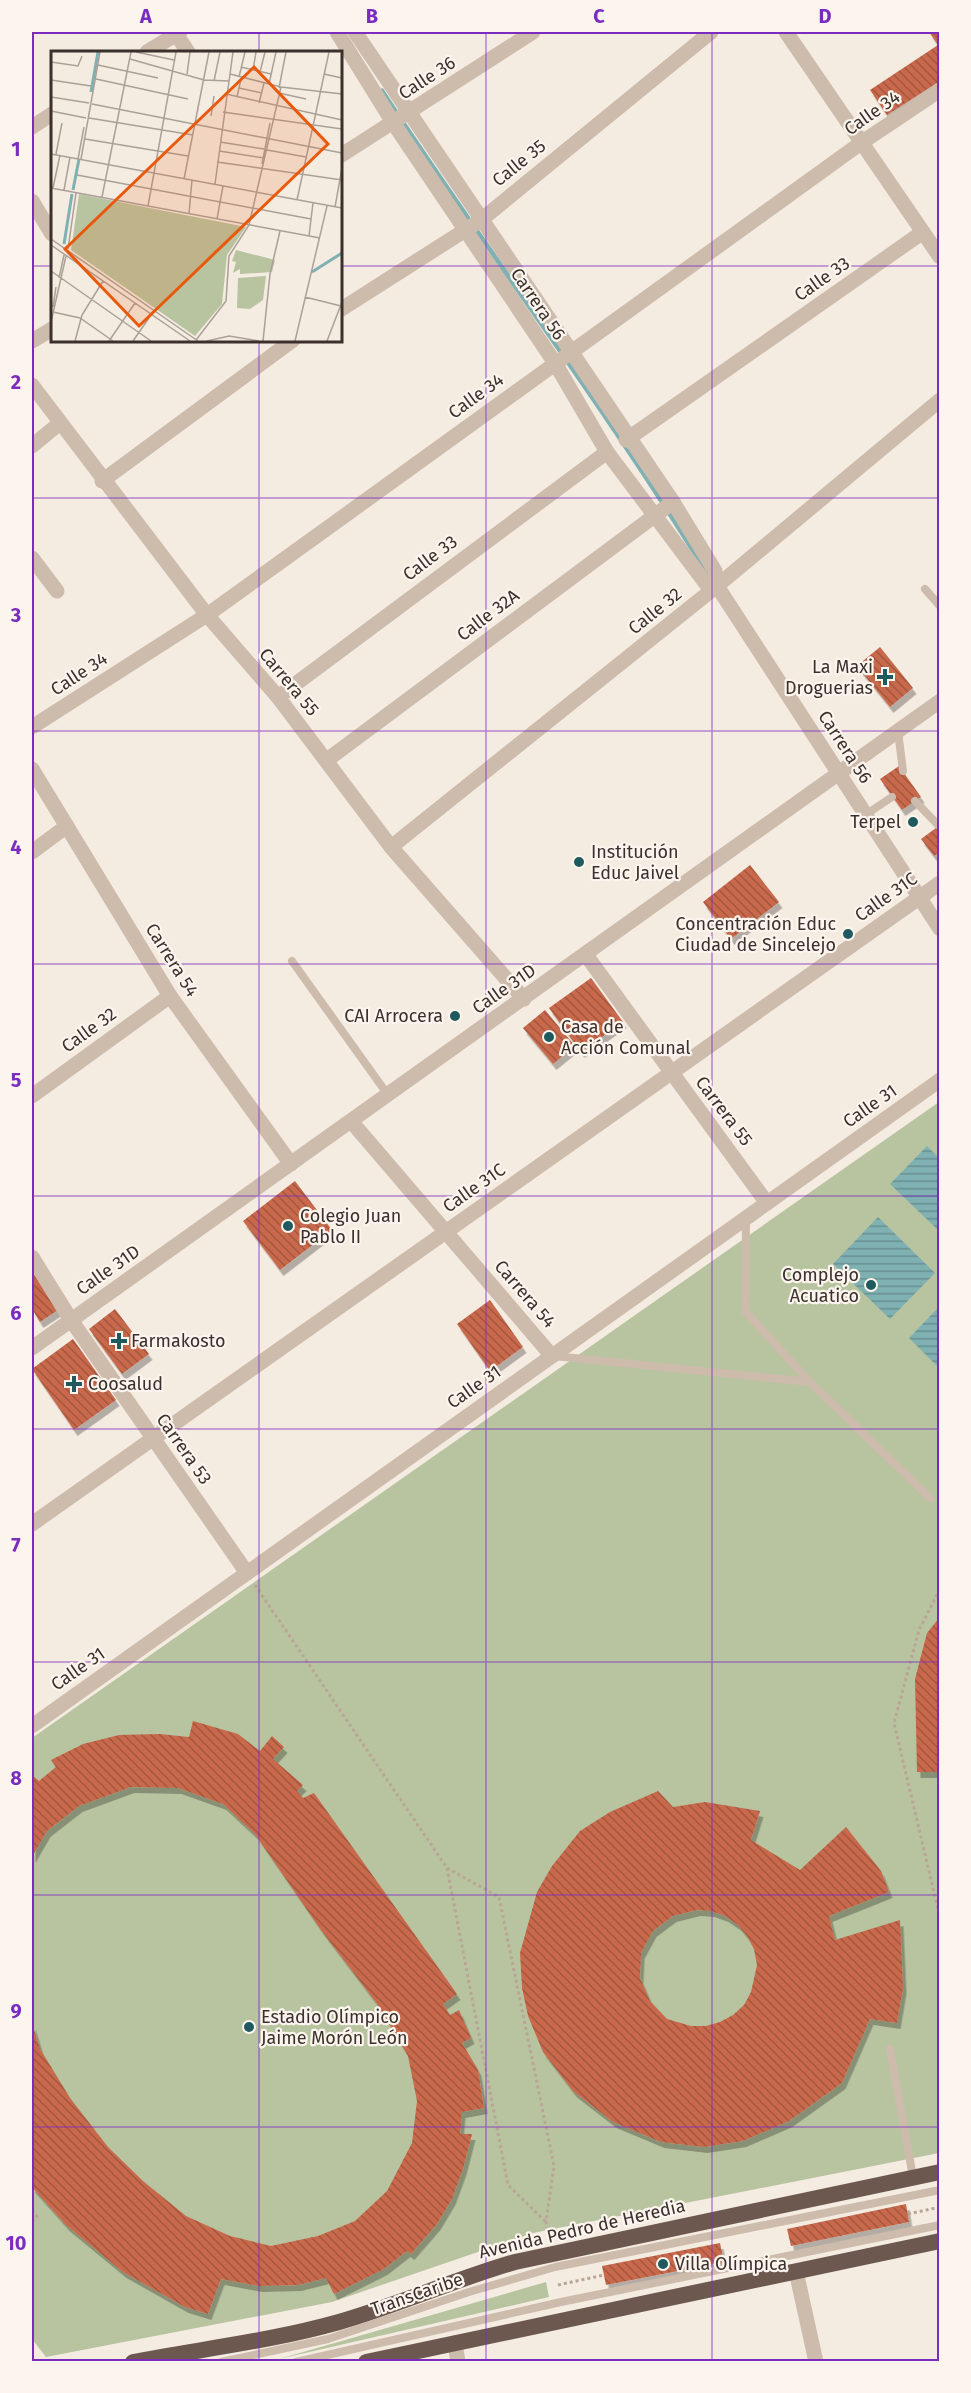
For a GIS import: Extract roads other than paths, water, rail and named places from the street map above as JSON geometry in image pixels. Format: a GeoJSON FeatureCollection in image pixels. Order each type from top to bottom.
{"type":"FeatureCollection","features":[{"type":"Feature","properties":{"kind":"highway","name":"Avenida Pedro de Heredia"},"geometry":{"type":"LineString","coordinates":[[133,2361],[306,2330],[371,2312],[480,2272],[515,2262],[939,2172]]}},
{"type":"Feature","properties":{"kind":"highway"},"geometry":{"type":"LineString","coordinates":[[366,2361],[939,2241]]}},
{"type":"Feature","properties":{"kind":"street","name":"Carrera 56"},"geometry":{"type":"LineString","coordinates":[[337,32],[401,118],[473,225],[608,452],[665,508],[715,571],[717,586],[939,929]]}},
{"type":"Feature","properties":{"kind":"street","name":"Carrera 56"},"geometry":{"type":"LineString","coordinates":[[355,32],[401,118]]}},
{"type":"Feature","properties":{"kind":"street","name":"Calle 36"},"geometry":{"type":"LineString","coordinates":[[342,155],[533,32]]}},
{"type":"Feature","properties":{"kind":"street","name":"Calle 35"},"geometry":{"type":"LineString","coordinates":[[342,309],[473,225],[711,32]]}},
{"type":"Feature","properties":{"kind":"street"},"geometry":{"type":"LineString","coordinates":[[786,32],[939,257]]}},
{"type":"Feature","properties":{"kind":"street"},"geometry":{"type":"LineString","coordinates":[[149,51],[178,33],[187,51]]}},
{"type":"Feature","properties":{"kind":"street","name":"Calle 34"},"geometry":{"type":"LineString","coordinates":[[32,728],[207,615],[861,143],[939,90]]}},
{"type":"Feature","properties":{"kind":"street"},"geometry":{"type":"LineString","coordinates":[[32,127],[51,115]]}},
{"type":"Feature","properties":{"kind":"street"},"geometry":{"type":"LineString","coordinates":[[32,201],[51,228]]}},
{"type":"Feature","properties":{"kind":"street","name":"Carrera 56"},"geometry":{"type":"LineString","coordinates":[[473,225],[571,353],[627,440],[707,585],[717,586]]}},
{"type":"Feature","properties":{"kind":"street","name":"Calle 33"},"geometry":{"type":"LineString","coordinates":[[627,440],[922,232]]}},
{"type":"Feature","properties":{"kind":"street"},"geometry":{"type":"LineString","coordinates":[[32,341],[51,330]]}},
{"type":"Feature","properties":{"kind":"street"},"geometry":{"type":"LineString","coordinates":[[102,481],[290,342]]}},
{"type":"Feature","properties":{"kind":"street","name":"Carrera 55"},"geometry":{"type":"LineString","coordinates":[[32,386],[102,481],[207,615],[278,697],[391,847],[524,999]]}},
{"type":"Feature","properties":{"kind":"street","name":"Calle 32"},"geometry":{"type":"LineString","coordinates":[[391,847],[717,586],[939,400]]}},
{"type":"Feature","properties":{"kind":"street"},"geometry":{"type":"LineString","coordinates":[[32,446],[60,423]]}},
{"type":"Feature","properties":{"kind":"street","name":"Calle 33"},"geometry":{"type":"LineString","coordinates":[[278,697],[608,452]]}},
{"type":"Feature","properties":{"kind":"street","name":"Calle 32A"},"geometry":{"type":"LineString","coordinates":[[327,760],[665,508]]}},
{"type":"Feature","properties":{"kind":"street"},"geometry":{"type":"LineString","coordinates":[[32,558],[57,591]]}},
{"type":"Feature","properties":{"kind":"street","name":"Calle 31D"},"geometry":{"type":"LineString","coordinates":[[32,1348],[939,701]]}},
{"type":"Feature","properties":{"kind":"street","name":"Carrera 54"},"geometry":{"type":"LineString","coordinates":[[32,769],[170,996],[291,1164]]}},
{"type":"Feature","properties":{"kind":"street"},"geometry":{"type":"LineString","coordinates":[[32,852],[66,826]]}},
{"type":"Feature","properties":{"kind":"street","name":"Calle 31C"},"geometry":{"type":"LineString","coordinates":[[32,1524],[939,883]]}},
{"type":"Feature","properties":{"kind":"street","name":"Carrera 55"},"geometry":{"type":"LineString","coordinates":[[586,955],[767,1203]]}},
{"type":"Feature","properties":{"kind":"street","name":"Calle 32"},"geometry":{"type":"LineString","coordinates":[[32,1096],[170,996]]}},
{"type":"Feature","properties":{"kind":"street","name":"Calle 31"},"geometry":{"type":"LineString","coordinates":[[32,1726],[939,1080]]}},
{"type":"Feature","properties":{"kind":"street","name":"Carrera 54"},"geometry":{"type":"LineString","coordinates":[[351,1121],[552,1356]]}},
{"type":"Feature","properties":{"kind":"street","name":"Carrera 53"},"geometry":{"type":"LineString","coordinates":[[32,1257],[71,1320],[247,1573]]}},
{"type":"Feature","properties":{"kind":"street"},"geometry":{"type":"LineString","coordinates":[[796,2271],[816,2361]]}},
{"type":"Feature","properties":{"kind":"street"},"geometry":{"type":"LineString","coordinates":[[455,2343],[458,2361]]}},
{"type":"Feature","properties":{"kind":"lane"},"geometry":{"type":"LineString","coordinates":[[925,589],[939,606]]}},
{"type":"Feature","properties":{"kind":"lane"},"geometry":{"type":"LineString","coordinates":[[898,730],[903,771]]}},
{"type":"Feature","properties":{"kind":"lane"},"geometry":{"type":"LineString","coordinates":[[865,815],[892,797]]}},
{"type":"Feature","properties":{"kind":"lane"},"geometry":{"type":"LineString","coordinates":[[915,801],[939,826]]}},
{"type":"Feature","properties":{"kind":"lane"},"geometry":{"type":"LineString","coordinates":[[292,961],[388,1095]]}},
{"type":"Feature","properties":{"kind":"lane"},"geometry":{"type":"LineString","coordinates":[[746,1218],[745,1311],[810,1382],[930,1498]]}},
{"type":"Feature","properties":{"kind":"lane"},"geometry":{"type":"LineString","coordinates":[[552,1356],[810,1382]]}},
{"type":"Feature","properties":{"kind":"lane"},"geometry":{"type":"LineString","coordinates":[[890,2049],[913,2177]]}},
{"type":"Feature","properties":{"kind":"lane","name":"TransCaribe"},"geometry":{"type":"LineString","coordinates":[[221,2361],[328,2339],[469,2292],[555,2268],[939,2190]]}},
{"type":"Feature","properties":{"kind":"lane","name":"TransCaribe"},"geometry":{"type":"LineString","coordinates":[[296,2361],[397,2341],[561,2302],[939,2225]]}},
{"type":"Feature","properties":{"kind":"water"},"geometry":{"type":"Polygon","coordinates":[[[927,1146],[939,1158],[938,1230],[890,1184],[927,1146]]]}},
{"type":"Feature","properties":{"kind":"water"},"geometry":{"type":"Polygon","coordinates":[[[878,1217],[935,1273],[890,1319],[833,1264],[878,1217]]]}},
{"type":"Feature","properties":{"kind":"water"},"geometry":{"type":"Polygon","coordinates":[[[939,1307],[939,1368],[909,1338],[939,1307]]]}},
{"type":"Feature","properties":{"kind":"waterway"},"geometry":{"type":"LineString","coordinates":[[382,91],[629,451],[707,573]]}},
{"type":"Feature","properties":{"kind":"place","name":"La Maxi Droguerias"},"geometry":{"type":"Point","coordinates":[885,677]}},
{"type":"Feature","properties":{"kind":"place","name":"Terpel"},"geometry":{"type":"Point","coordinates":[913,822]}},
{"type":"Feature","properties":{"kind":"place","name":"Institución Educ Jaivel"},"geometry":{"type":"Point","coordinates":[579,862]}},
{"type":"Feature","properties":{"kind":"place","name":"Concentración Educ Ciudad de Sincelejo"},"geometry":{"type":"Point","coordinates":[848,934]}},
{"type":"Feature","properties":{"kind":"place","name":"CAI Arrocera"},"geometry":{"type":"Point","coordinates":[455,1016]}},
{"type":"Feature","properties":{"kind":"place","name":"Casa de Acción Comunal"},"geometry":{"type":"Point","coordinates":[549,1037]}},
{"type":"Feature","properties":{"kind":"place","name":"Colegio Juan Pablo II"},"geometry":{"type":"Point","coordinates":[288,1226]}},
{"type":"Feature","properties":{"kind":"place","name":"Complejo Acuatico"},"geometry":{"type":"Point","coordinates":[871,1285]}},
{"type":"Feature","properties":{"kind":"place","name":"Farmakosto"},"geometry":{"type":"Point","coordinates":[119,1341]}},
{"type":"Feature","properties":{"kind":"place","name":"Coosalud"},"geometry":{"type":"Point","coordinates":[74,1384]}},
{"type":"Feature","properties":{"kind":"place","name":"Estadio Olímpico Jaime Morón León"},"geometry":{"type":"Point","coordinates":[249,2027]}},
{"type":"Feature","properties":{"kind":"place","name":"Villa Olímpica"},"geometry":{"type":"Point","coordinates":[663,2264]}}]}
